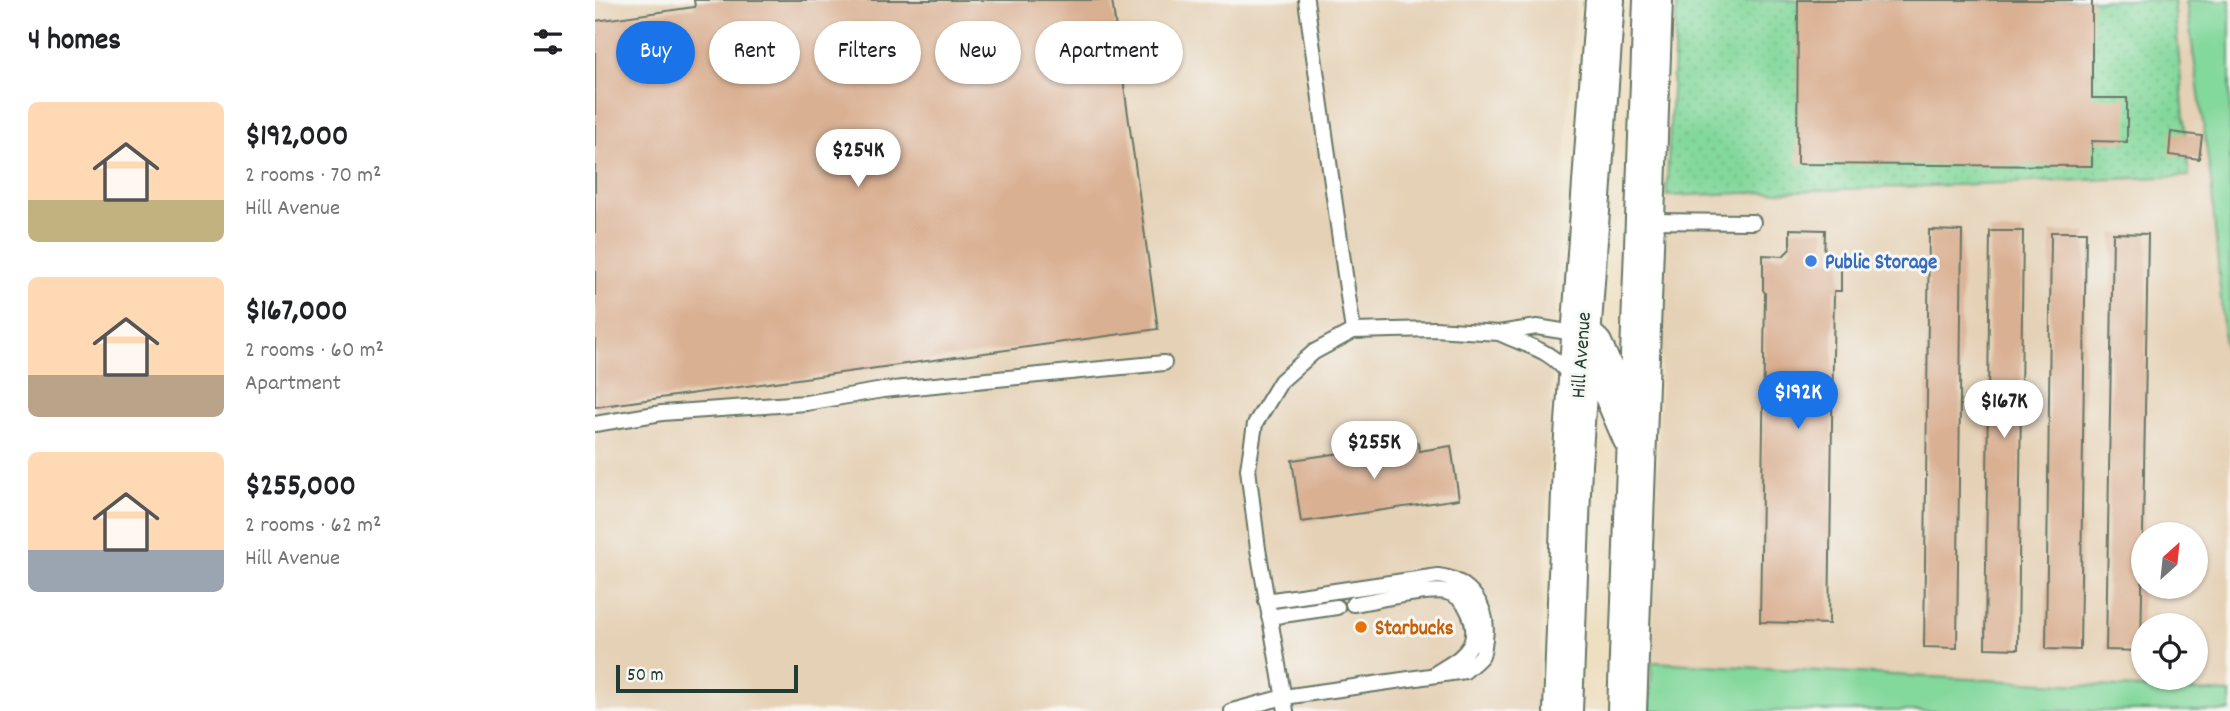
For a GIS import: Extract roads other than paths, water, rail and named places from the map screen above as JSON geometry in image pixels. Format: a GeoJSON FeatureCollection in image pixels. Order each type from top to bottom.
{"type":"FeatureCollection","features":[{"type":"Feature","properties":{"kind":"main road","name":"Hill Avenue"},"geometry":{"type":"LineString","coordinates":[[1563,711],[1571,464],[1605,0]]}},
{"type":"Feature","properties":{"kind":"main road"},"geometry":{"type":"LineString","coordinates":[[1627,711],[1653,0]]}},
{"type":"Feature","properties":{"kind":"main road"},"geometry":{"type":"LineString","coordinates":[[1581,335],[1593,346],[1637,449]]}},
{"type":"Feature","properties":{"kind":"lane"},"geometry":{"type":"LineString","coordinates":[[1305,0],[1353,331]]}},
{"type":"Feature","properties":{"kind":"lane"},"geometry":{"type":"LineString","coordinates":[[1646,220],[1753,222]]}},
{"type":"Feature","properties":{"kind":"lane"},"geometry":{"type":"LineString","coordinates":[[1285,704],[1266,601],[1248,469],[1255,424],[1280,381],[1314,352],[1353,331],[1434,329],[1499,333],[1537,327],[1581,335]]}},
{"type":"Feature","properties":{"kind":"lane"},"geometry":{"type":"LineString","coordinates":[[1499,333],[1521,344],[1539,347],[1561,362],[1577,386]]}},
{"type":"Feature","properties":{"kind":"lane"},"geometry":{"type":"LineString","coordinates":[[595,424],[663,413],[806,403],[883,390],[1164,363]]}},
{"type":"Feature","properties":{"kind":"lane"},"geometry":{"type":"LineString","coordinates":[[1232,711],[1465,671],[1483,654],[1485,615],[1476,596],[1467,586],[1452,578],[1438,576],[1266,601]]}},
{"type":"Feature","properties":{"kind":"lane"},"geometry":{"type":"LineString","coordinates":[[1353,604],[1431,592],[1445,592],[1456,596],[1468,609],[1472,625],[1471,643],[1460,658],[1428,677]]}},
{"type":"Feature","properties":{"kind":"lane"},"geometry":{"type":"LineString","coordinates":[[1269,617],[1337,607]]}},
{"type":"Feature","properties":{"kind":"place","name":"Public Storage"},"geometry":{"type":"Point","coordinates":[1811,261]}},
{"type":"Feature","properties":{"kind":"place","name":"Starbucks"},"geometry":{"type":"Point","coordinates":[1361,627]}}]}
